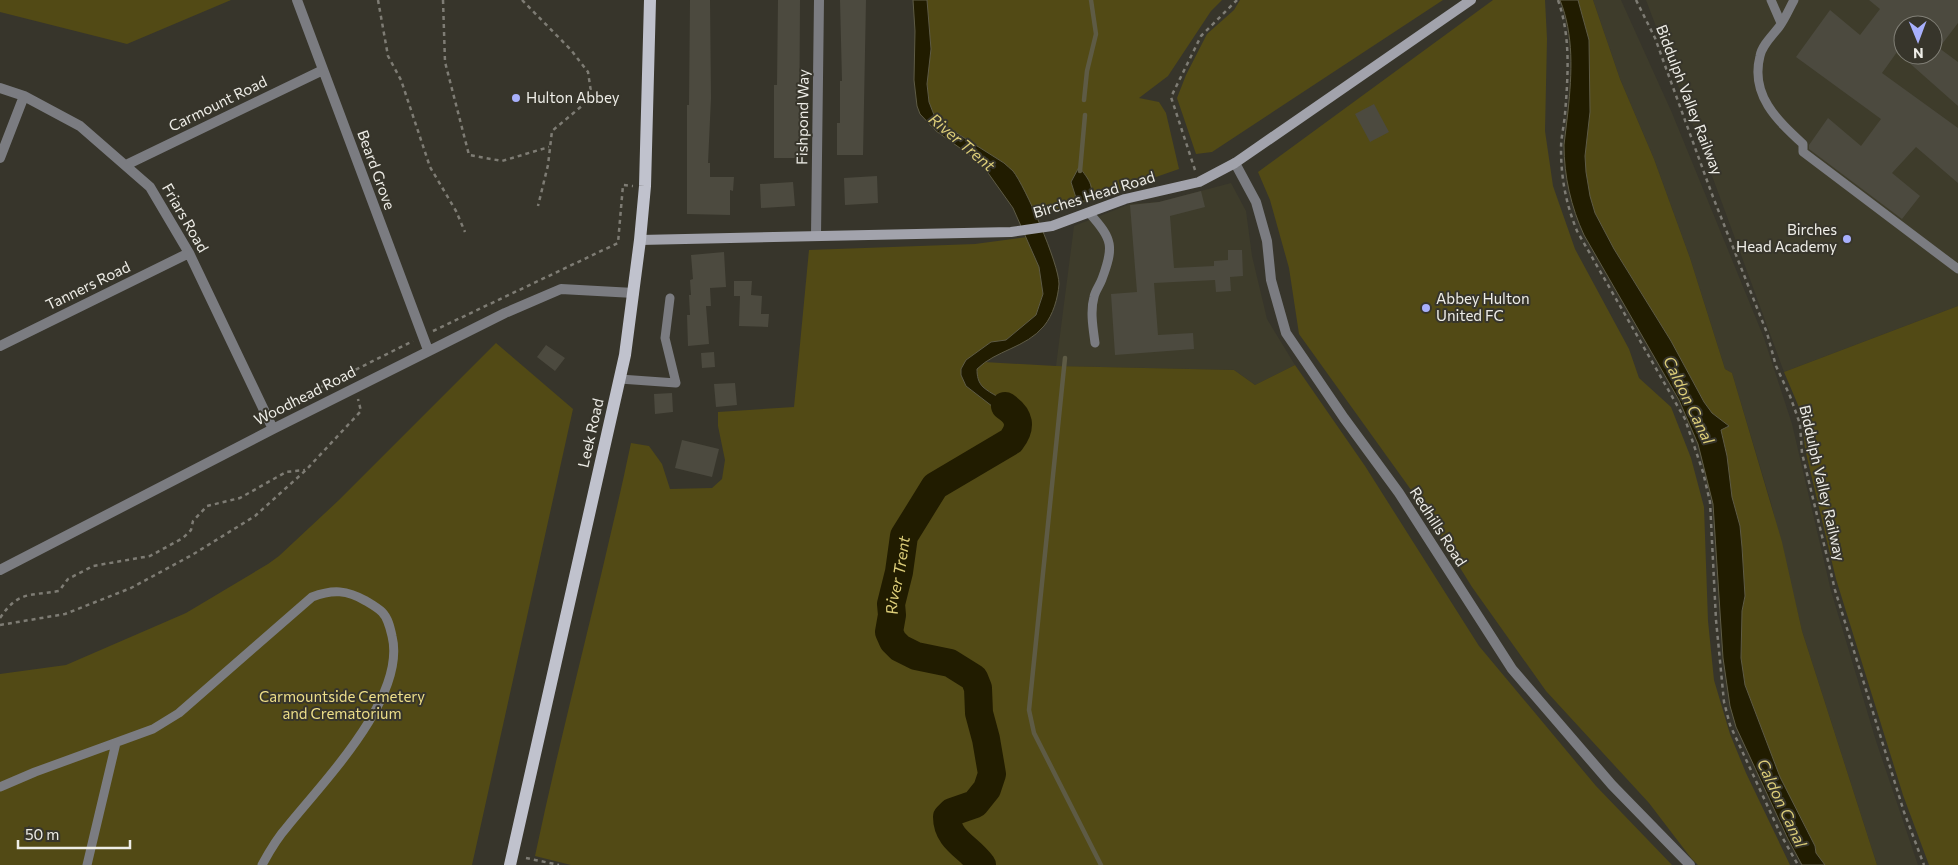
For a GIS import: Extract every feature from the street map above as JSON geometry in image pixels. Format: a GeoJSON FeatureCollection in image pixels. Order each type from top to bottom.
{"type":"FeatureCollection","features":[{"type":"Feature","properties":{"kind":"main road","name":"Leek Road"},"geometry":{"type":"LineString","coordinates":[[511,860],[625,355],[634,292],[645,186],[650,0]]}},
{"type":"Feature","properties":{"kind":"street","name":"Beard Grove"},"geometry":{"type":"LineString","coordinates":[[297,0],[428,350]]}},
{"type":"Feature","properties":{"kind":"street","name":"Fishpond Way"},"geometry":{"type":"LineString","coordinates":[[816,235],[820,0]]}},
{"type":"Feature","properties":{"kind":"street","name":"Birches Head Road"},"geometry":{"type":"LineString","coordinates":[[640,240],[1011,232],[1052,226],[1090,214],[1126,199],[1199,182],[1235,163],[1471,0]]}},
{"type":"Feature","properties":{"kind":"street","name":"Carmount Road"},"geometry":{"type":"LineString","coordinates":[[126,165],[323,70]]}},
{"type":"Feature","properties":{"kind":"street","name":"Friars Road"},"geometry":{"type":"LineString","coordinates":[[0,88],[24,96],[80,126],[150,187],[189,253],[273,429]]}},
{"type":"Feature","properties":{"kind":"street"},"geometry":{"type":"LineString","coordinates":[[0,158],[24,96]]}},
{"type":"Feature","properties":{"kind":"street","name":"Redhills Road"},"geometry":{"type":"LineString","coordinates":[[1235,163],[1256,202],[1266,241],[1271,280],[1286,333],[1344,418],[1399,493],[1512,669],[1612,784],[1690,865]]}},
{"type":"Feature","properties":{"kind":"street","name":"Tanners Road"},"geometry":{"type":"LineString","coordinates":[[0,346],[189,253]]}},
{"type":"Feature","properties":{"kind":"street","name":"Woodhead Road"},"geometry":{"type":"LineString","coordinates":[[0,570],[428,350],[505,313],[561,289],[634,292]]}},
{"type":"Feature","properties":{"kind":"lane"},"geometry":{"type":"LineString","coordinates":[[1771,0],[1781,23]]}},
{"type":"Feature","properties":{"kind":"lane"},"geometry":{"type":"LineString","coordinates":[[1794,0],[1760,54],[1760,88],[1766,104],[1778,121],[1803,144],[1803,152],[1958,268]]}},
{"type":"Feature","properties":{"kind":"lane"},"geometry":{"type":"LineString","coordinates":[[1090,214],[1109,239],[1110,249],[1102,280],[1094,296],[1093,323],[1095,343]]}},
{"type":"Feature","properties":{"kind":"lane"},"geometry":{"type":"LineString","coordinates":[[620,380],[676,383],[665,338],[670,298]]}},
{"type":"Feature","properties":{"kind":"lane"},"geometry":{"type":"LineString","coordinates":[[0,787],[35,772],[153,729],[179,713],[312,597],[335,591],[352,593],[382,612],[389,622],[394,657],[388,682],[378,705],[348,752],[285,828],[262,865]]}},
{"type":"Feature","properties":{"kind":"lane"},"geometry":{"type":"LineString","coordinates":[[87,865],[116,743]]}},
{"type":"Feature","properties":{"kind":"path"},"geometry":{"type":"LineString","coordinates":[[378,0],[388,56],[401,80],[430,167],[466,232]]}},
{"type":"Feature","properties":{"kind":"path"},"geometry":{"type":"LineString","coordinates":[[443,0],[445,62],[469,155],[502,161],[549,147]]}},
{"type":"Feature","properties":{"kind":"path"},"geometry":{"type":"LineString","coordinates":[[522,0],[571,50],[588,72],[591,92],[583,105],[552,131],[548,165],[538,206]]}},
{"type":"Feature","properties":{"kind":"path"},"geometry":{"type":"LineString","coordinates":[[1199,182],[1171,97],[1201,36],[1237,0]]}},
{"type":"Feature","properties":{"kind":"path"},"geometry":{"type":"LineString","coordinates":[[1558,0],[1568,45],[1568,84],[1561,148],[1568,206],[1577,231],[1685,418],[1703,472],[1710,502],[1716,620],[1724,702],[1730,725],[1781,835],[1798,865]]}},
{"type":"Feature","properties":{"kind":"path","name":"Biddulph Valley Railway"},"geometry":{"type":"LineString","coordinates":[[1636,0],[1655,38],[1713,197],[1766,333],[1776,366],[1800,424],[1802,453],[1835,590],[1904,812],[1924,865]]}},
{"type":"Feature","properties":{"kind":"path"},"geometry":{"type":"LineString","coordinates":[[266,414],[422,336],[618,243],[622,185],[645,186]]}},
{"type":"Feature","properties":{"kind":"path"},"geometry":{"type":"LineString","coordinates":[[0,625],[65,614],[131,588],[192,555],[255,516],[306,470],[361,411],[355,388]]}},
{"type":"Feature","properties":{"kind":"path"},"geometry":{"type":"LineString","coordinates":[[0,618],[8,606],[20,596],[58,591],[68,579],[93,566],[150,556],[183,538],[191,530],[194,521],[207,506],[240,498],[286,472],[306,470]]}},
{"type":"Feature","properties":{"kind":"path"},"geometry":{"type":"LineString","coordinates":[[511,860],[559,865]]}},
{"type":"Feature","properties":{"kind":"shaded area"},"geometry":{"type":"Polygon","coordinates":[[[1593,0],[1621,0],[1672,113],[1764,338],[1792,424],[1831,591],[1876,741],[1918,865],[1877,865],[1802,631],[1771,503],[1732,373],[1725,369],[1690,258],[1654,159],[1620,79],[1593,0]]]}},
{"type":"Feature","properties":{"kind":"shaded area","name":"Birches Head Academy"},"geometry":{"type":"Polygon","coordinates":[[[1646,0],[1958,0],[1958,306],[1784,372],[1711,173],[1713,161],[1709,159],[1702,149],[1646,0]]]}},
{"type":"Feature","properties":{"kind":"shaded area"},"geometry":{"type":"Polygon","coordinates":[[[1231,183],[1246,211],[1252,256],[1267,319],[1295,365],[1255,385],[1234,370],[1056,366],[1074,226],[1130,204],[1159,202],[1231,183]]]}},
{"type":"Feature","properties":{"kind":"green space"},"geometry":{"type":"Polygon","coordinates":[[[0,0],[231,0],[127,44],[0,12],[0,0]]]}},
{"type":"Feature","properties":{"kind":"green space"},"geometry":{"type":"Polygon","coordinates":[[[927,0],[1222,0],[1211,11],[1168,76],[1139,98],[1159,102],[1166,113],[1179,169],[1067,208],[1035,215],[1004,163],[936,120],[929,102],[927,84],[931,49],[927,0]]]}},
{"type":"Feature","properties":{"kind":"green space"},"geometry":{"type":"Polygon","coordinates":[[[1240,0],[1443,0],[1212,152],[1196,154],[1177,98],[1186,75],[1207,34],[1234,10],[1240,0]]]}},
{"type":"Feature","properties":{"kind":"green space"},"geometry":{"type":"Polygon","coordinates":[[[1493,0],[1545,0],[1547,39],[1545,131],[1553,186],[1575,249],[1629,349],[1639,378],[1671,407],[1691,458],[1704,507],[1708,621],[1714,680],[1730,734],[1746,773],[1790,865],[1698,865],[1691,858],[1649,803],[1546,691],[1472,587],[1414,494],[1299,334],[1289,268],[1270,200],[1258,172],[1493,0]]]}},
{"type":"Feature","properties":{"kind":"green space"},"geometry":{"type":"Polygon","coordinates":[[[1578,0],[1593,0],[1620,79],[1654,159],[1690,258],[1725,369],[1732,373],[1782,542],[1802,631],[1877,865],[1825,865],[1816,853],[1815,846],[1780,777],[1745,685],[1741,658],[1742,611],[1745,596],[1742,547],[1740,526],[1732,497],[1727,456],[1721,430],[1729,426],[1712,413],[1704,402],[1671,341],[1614,249],[1595,213],[1590,196],[1585,156],[1590,112],[1589,40],[1578,0]]]}},
{"type":"Feature","properties":{"kind":"green space"},"geometry":{"type":"Polygon","coordinates":[[[1027,237],[1039,267],[1043,294],[1036,315],[1006,340],[991,342],[967,360],[961,369],[994,406],[1010,420],[1012,428],[1008,435],[1024,438],[1028,429],[1027,420],[1015,407],[989,392],[981,385],[977,369],[984,362],[1056,366],[1234,370],[1255,385],[1295,365],[1365,466],[1479,646],[1596,786],[1672,865],[571,865],[535,856],[631,443],[649,446],[662,464],[670,489],[712,488],[722,479],[725,460],[718,426],[718,412],[794,407],[809,250],[975,244],[1027,237]]]}},
{"type":"Feature","properties":{"kind":"green space"},"geometry":{"type":"Polygon","coordinates":[[[1958,306],[1958,865],[1929,865],[1903,795],[1836,579],[1805,449],[1803,425],[1798,405],[1784,372],[1958,306]]]}},
{"type":"Feature","properties":{"kind":"green space","name":"Carmountside Cemetery and Crematorium"},"geometry":{"type":"Polygon","coordinates":[[[496,343],[573,409],[472,865],[0,865],[0,674],[66,665],[186,613],[268,564],[339,500],[496,343]]]}},
{"type":"Feature","properties":{"kind":"water"},"geometry":{"type":"Polygon","coordinates":[[[913,0],[927,0],[931,49],[927,84],[929,102],[936,120],[1004,163],[1013,171],[1025,192],[1040,226],[1058,274],[1059,284],[1056,301],[1050,317],[1044,326],[1029,339],[993,357],[977,369],[978,379],[983,387],[1015,407],[1027,421],[1028,429],[1024,439],[1007,435],[1012,428],[1010,420],[966,386],[961,375],[961,369],[966,360],[991,342],[1006,340],[1036,315],[1043,294],[1039,267],[1013,208],[981,163],[936,131],[920,114],[917,106],[914,80],[915,31],[913,0]]]}},
{"type":"Feature","properties":{"kind":"water","name":"Caldon Canal"},"geometry":{"type":"Polygon","coordinates":[[[1560,0],[1578,0],[1589,40],[1590,112],[1585,156],[1590,196],[1595,213],[1614,249],[1671,341],[1704,402],[1712,413],[1729,426],[1721,430],[1727,456],[1732,497],[1740,526],[1742,547],[1745,596],[1742,611],[1741,658],[1745,685],[1780,777],[1815,846],[1816,853],[1825,865],[1802,865],[1736,727],[1730,706],[1723,658],[1713,504],[1698,444],[1679,400],[1584,235],[1572,202],[1565,168],[1564,145],[1571,54],[1568,27],[1560,0]]]}},
{"type":"Feature","properties":{"kind":"water"},"geometry":{"type":"Polygon","coordinates":[[[1079,167],[1091,185],[1090,194],[1082,202],[1077,201],[1071,182],[1079,167]]]}},
{"type":"Feature","properties":{"kind":"building"},"geometry":{"type":"Polygon","coordinates":[[[690,0],[710,0],[711,98],[708,163],[710,163],[710,177],[734,177],[733,191],[730,190],[730,215],[687,214],[687,105],[689,105],[690,0]]]}},
{"type":"Feature","properties":{"kind":"building"},"geometry":{"type":"Polygon","coordinates":[[[778,0],[800,0],[799,158],[774,158],[774,85],[777,85],[778,0]]]}},
{"type":"Feature","properties":{"kind":"building"},"geometry":{"type":"Polygon","coordinates":[[[840,0],[866,0],[863,155],[837,155],[837,123],[840,123],[840,81],[842,81],[840,0]]]}},
{"type":"Feature","properties":{"kind":"building"},"geometry":{"type":"Polygon","coordinates":[[[1869,0],[1958,0],[1958,23],[1943,43],[1943,15],[1893,15],[1893,58],[1882,73],[1958,128],[1958,183],[1916,147],[1892,173],[1920,196],[1902,219],[1809,149],[1809,145],[1828,118],[1861,146],[1881,119],[1796,57],[1830,10],[1860,35],[1880,9],[1869,0]]]}},
{"type":"Feature","properties":{"kind":"building"},"geometry":{"type":"Polygon","coordinates":[[[1943,51],[1958,62],[1958,106],[1912,65],[1943,65],[1943,51]]]}},
{"type":"Feature","properties":{"kind":"building"},"geometry":{"type":"Polygon","coordinates":[[[1374,104],[1389,132],[1370,142],[1355,114],[1374,104]]]}},
{"type":"Feature","properties":{"kind":"building"},"geometry":{"type":"Polygon","coordinates":[[[877,176],[878,203],[845,205],[844,178],[877,176]]]}},
{"type":"Feature","properties":{"kind":"building"},"geometry":{"type":"Polygon","coordinates":[[[793,182],[795,206],[761,208],[760,184],[793,182]]]}},
{"type":"Feature","properties":{"kind":"building"},"geometry":{"type":"Polygon","coordinates":[[[1201,191],[1205,207],[1170,216],[1174,268],[1214,266],[1214,261],[1228,260],[1228,250],[1242,250],[1243,276],[1230,277],[1231,291],[1216,292],[1215,280],[1154,283],[1158,335],[1193,333],[1194,349],[1115,355],[1111,294],[1137,292],[1130,205],[1159,202],[1201,191]]]}},
{"type":"Feature","properties":{"kind":"building"},"geometry":{"type":"Polygon","coordinates":[[[724,252],[726,287],[710,288],[711,306],[706,306],[709,344],[688,346],[687,315],[690,315],[690,280],[693,279],[691,255],[724,252]]]}},
{"type":"Feature","properties":{"kind":"building"},"geometry":{"type":"Polygon","coordinates":[[[734,281],[752,281],[751,295],[762,296],[761,314],[769,314],[768,327],[739,326],[740,296],[734,296],[734,281]]]}},
{"type":"Feature","properties":{"kind":"building"},"geometry":{"type":"Polygon","coordinates":[[[546,345],[565,358],[555,371],[537,357],[546,345]]]}},
{"type":"Feature","properties":{"kind":"building"},"geometry":{"type":"Polygon","coordinates":[[[714,352],[715,367],[702,368],[701,353],[714,352]]]}},
{"type":"Feature","properties":{"kind":"building"},"geometry":{"type":"Polygon","coordinates":[[[735,383],[737,405],[716,407],[714,384],[735,383]]]}},
{"type":"Feature","properties":{"kind":"building"},"geometry":{"type":"Polygon","coordinates":[[[672,393],[673,412],[655,414],[654,394],[672,393]]]}},
{"type":"Feature","properties":{"kind":"building"},"geometry":{"type":"Polygon","coordinates":[[[682,440],[719,449],[712,477],[675,468],[682,440]]]}},
{"type":"Feature","properties":{"kind":"waterway"},"geometry":{"type":"LineString","coordinates":[[1084,100],[1087,71],[1096,34],[1091,0]]}},
{"type":"Feature","properties":{"kind":"waterway"},"geometry":{"type":"LineString","coordinates":[[1080,171],[1085,115]]}},
{"type":"Feature","properties":{"kind":"waterway"},"geometry":{"type":"LineString","coordinates":[[1065,358],[1029,710],[1034,733],[1101,865]]}},
{"type":"Feature","properties":{"kind":"waterway","name":"River Trent"},"geometry":{"type":"LineString","coordinates":[[982,865],[955,838],[948,825],[947,817],[952,812],[975,804],[987,789],[992,774],[979,713],[978,688],[974,678],[950,663],[916,656],[900,648],[893,641],[889,632],[892,615],[891,604],[899,572],[904,536],[935,486],[1011,441],[1015,436],[1018,422],[1014,414],[1005,406]]}},
{"type":"Feature","properties":{"kind":"place","name":"Hulton Abbey"},"geometry":{"type":"Point","coordinates":[516,98]}},
{"type":"Feature","properties":{"kind":"place","name":"Birches Head Academy"},"geometry":{"type":"Point","coordinates":[1847,239]}},
{"type":"Feature","properties":{"kind":"place","name":"Abbey Hulton United FC"},"geometry":{"type":"Point","coordinates":[1426,308]}}]}
